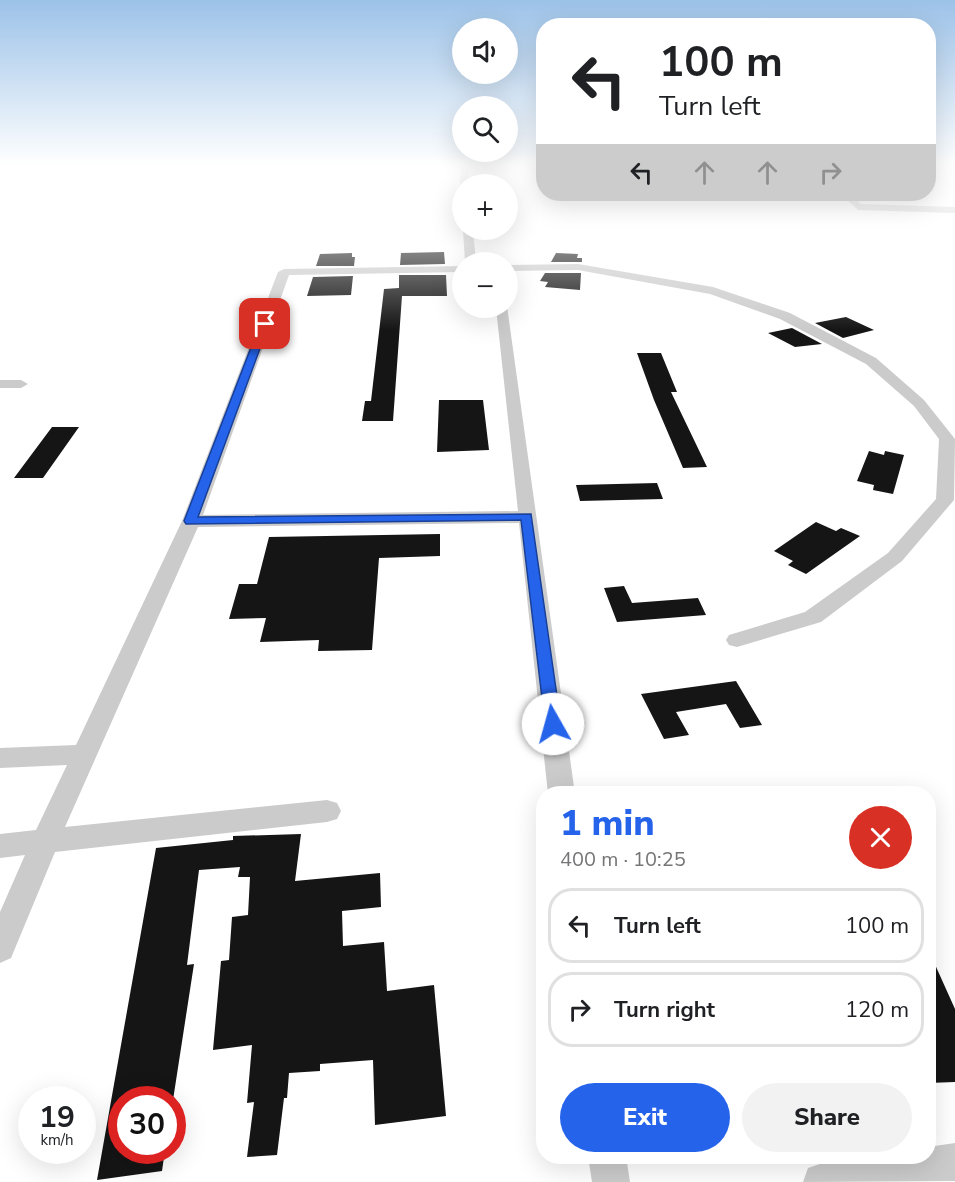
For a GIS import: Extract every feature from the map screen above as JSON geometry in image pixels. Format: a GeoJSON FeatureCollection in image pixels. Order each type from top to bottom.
{"type":"FeatureCollection","features":[{"type":"Feature","properties":{"kind":"street"},"geometry":{"type":"LineString","coordinates":[[518,268],[578,267],[640,277],[713,291],[785,316],[871,361],[919,403],[951,439],[945,500],[895,557],[813,617],[737,640]]}},
{"type":"Feature","properties":{"kind":"street"},"geometry":{"type":"LineString","coordinates":[[0,948],[45,841],[190,521],[284,272],[452,269]]}},
{"type":"Feature","properties":{"kind":"street"},"geometry":{"type":"LineString","coordinates":[[503,318],[561,786]]}},
{"type":"Feature","properties":{"kind":"street"},"geometry":{"type":"LineString","coordinates":[[0,384],[21,384]]}},
{"type":"Feature","properties":{"kind":"street"},"geometry":{"type":"LineString","coordinates":[[190,521],[527,517]]}},
{"type":"Feature","properties":{"kind":"street"},"geometry":{"type":"LineString","coordinates":[[0,758],[85,754]]}},
{"type":"Feature","properties":{"kind":"street"},"geometry":{"type":"LineString","coordinates":[[0,846],[327,811]]}},
{"type":"Feature","properties":{"kind":"street"},"geometry":{"type":"LineString","coordinates":[[822,1182],[955,1162]]}},
{"type":"Feature","properties":{"kind":"street"},"geometry":{"type":"LineString","coordinates":[[608,1164],[611,1182]]}},
{"type":"Feature","properties":{"kind":"building"},"geometry":{"type":"Polygon","coordinates":[[[444,252],[445,264],[400,265],[401,253],[444,252]]]}},
{"type":"Feature","properties":{"kind":"building"},"geometry":{"type":"Polygon","coordinates":[[[352,253],[352,257],[355,257],[354,266],[316,266],[320,254],[352,253]]]}},
{"type":"Feature","properties":{"kind":"building"},"geometry":{"type":"Polygon","coordinates":[[[556,253],[578,254],[577,258],[582,258],[582,262],[551,262],[556,253]]]}},
{"type":"Feature","properties":{"kind":"building"},"geometry":{"type":"Polygon","coordinates":[[[545,273],[581,273],[580,290],[545,287],[548,282],[540,281],[545,273]]]}},
{"type":"Feature","properties":{"kind":"building"},"geometry":{"type":"Polygon","coordinates":[[[399,275],[446,275],[447,296],[402,296],[393,421],[362,421],[365,401],[371,401],[384,289],[399,288],[399,275]]]}},
{"type":"Feature","properties":{"kind":"building"},"geometry":{"type":"Polygon","coordinates":[[[353,276],[351,295],[307,296],[313,277],[353,276]]]}},
{"type":"Feature","properties":{"kind":"building"},"geometry":{"type":"Polygon","coordinates":[[[846,317],[874,330],[843,338],[815,323],[846,317]]]}},
{"type":"Feature","properties":{"kind":"building"},"geometry":{"type":"Polygon","coordinates":[[[792,328],[822,344],[795,347],[768,333],[792,328]]]}},
{"type":"Feature","properties":{"kind":"building"},"geometry":{"type":"Polygon","coordinates":[[[637,353],[661,353],[677,392],[671,392],[707,467],[683,468],[637,353]]]}},
{"type":"Feature","properties":{"kind":"building"},"geometry":{"type":"Polygon","coordinates":[[[439,400],[483,400],[489,450],[437,452],[439,400]]]}},
{"type":"Feature","properties":{"kind":"building"},"geometry":{"type":"Polygon","coordinates":[[[52,427],[79,427],[43,478],[14,478],[52,427]]]}},
{"type":"Feature","properties":{"kind":"building"},"geometry":{"type":"Polygon","coordinates":[[[869,451],[884,455],[885,451],[904,455],[893,494],[873,490],[874,485],[857,481],[869,451]]]}},
{"type":"Feature","properties":{"kind":"building"},"geometry":{"type":"Polygon","coordinates":[[[657,483],[663,499],[580,501],[576,485],[657,483]]]}},
{"type":"Feature","properties":{"kind":"building"},"geometry":{"type":"Polygon","coordinates":[[[816,522],[836,531],[841,528],[860,536],[806,574],[788,565],[793,561],[774,551],[816,522]]]}},
{"type":"Feature","properties":{"kind":"building"},"geometry":{"type":"Polygon","coordinates":[[[440,534],[440,556],[379,558],[372,650],[318,651],[319,640],[260,642],[266,618],[229,619],[239,584],[257,584],[269,537],[440,534]]]}},
{"type":"Feature","properties":{"kind":"building"},"geometry":{"type":"Polygon","coordinates":[[[624,586],[632,603],[698,598],[706,615],[617,622],[604,588],[624,586]]]}},
{"type":"Feature","properties":{"kind":"building"},"geometry":{"type":"Polygon","coordinates":[[[736,681],[762,725],[740,728],[726,704],[676,712],[689,735],[664,739],[641,694],[736,681]]]}},
{"type":"Feature","properties":{"kind":"building"},"geometry":{"type":"Polygon","coordinates":[[[301,834],[295,881],[380,873],[381,907],[342,911],[343,946],[384,942],[387,991],[434,985],[446,1116],[375,1125],[373,1060],[320,1064],[320,1071],[289,1073],[277,1155],[247,1157],[254,1102],[247,1103],[252,1045],[213,1050],[221,961],[229,960],[232,917],[248,915],[250,877],[238,877],[240,867],[199,870],[187,965],[194,964],[175,1086],[114,1086],[156,848],[233,840],[233,836],[301,834]]]}},
{"type":"Feature","properties":{"kind":"building"},"geometry":{"type":"Polygon","coordinates":[[[936,967],[955,1009],[955,1082],[936,1083],[936,967]]]}},
{"type":"Feature","properties":{"kind":"building"},"geometry":{"type":"Polygon","coordinates":[[[108,1118],[108,1164],[163,1164],[162,1171],[97,1180],[108,1118]]]}},
{"type":"Feature","properties":{"kind":"route"},"geometry":{"type":"LineString","coordinates":[[265,324],[190,521],[527,517],[553,724]]}}]}
